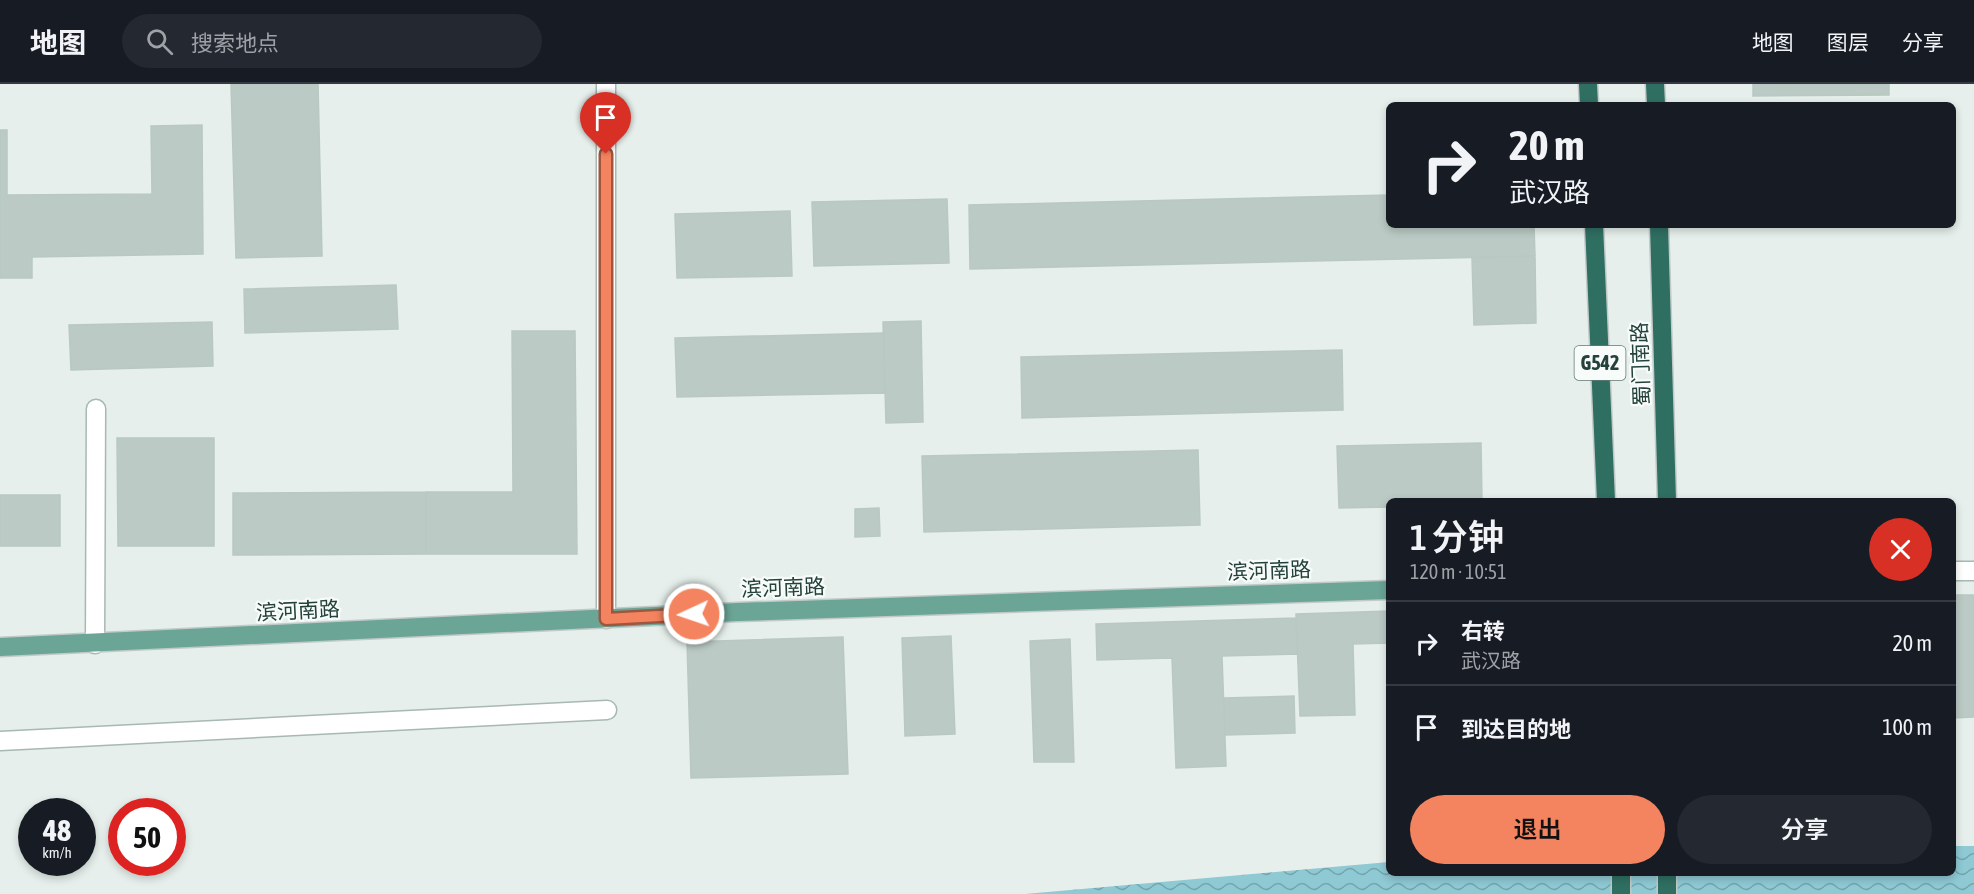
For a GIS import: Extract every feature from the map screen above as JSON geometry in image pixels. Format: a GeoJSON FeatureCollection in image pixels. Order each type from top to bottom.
{"type":"FeatureCollection","features":[{"type":"Feature","properties":{"kind":"highway"},"geometry":{"type":"LineString","coordinates":[[1588,84],[1589,102]]}},
{"type":"Feature","properties":{"kind":"highway"},"geometry":{"type":"LineString","coordinates":[[1655,84],[1656,102]]}},
{"type":"Feature","properties":{"kind":"highway","name":"蜀门南路"},"geometry":{"type":"LineString","coordinates":[[1594,228],[1606,498]]}},
{"type":"Feature","properties":{"kind":"highway","name":"蜀门南路"},"geometry":{"type":"LineString","coordinates":[[1659,228],[1667,498]]}},
{"type":"Feature","properties":{"kind":"highway"},"geometry":{"type":"LineString","coordinates":[[1620,876],[1621,894]]}},
{"type":"Feature","properties":{"kind":"highway"},"geometry":{"type":"LineString","coordinates":[[1667,876],[1667,894]]}},
{"type":"Feature","properties":{"kind":"main road","name":"滨河南路"},"geometry":{"type":"LineString","coordinates":[[0,647],[738,612],[1386,590]]}},
{"type":"Feature","properties":{"kind":"street"},"geometry":{"type":"LineString","coordinates":[[606,84],[606,619]]}},
{"type":"Feature","properties":{"kind":"street"},"geometry":{"type":"LineString","coordinates":[[95,644],[96,409]]}},
{"type":"Feature","properties":{"kind":"street"},"geometry":{"type":"LineString","coordinates":[[1956,572],[1974,571]]}},
{"type":"Feature","properties":{"kind":"street"},"geometry":{"type":"LineString","coordinates":[[0,741],[607,710]]}},
{"type":"Feature","properties":{"kind":"water"},"geometry":{"type":"Polygon","coordinates":[[[1956,846],[1974,846],[1974,894],[1025,894],[1386,862],[1386,876],[1956,876],[1956,846]]]}},
{"type":"Feature","properties":{"kind":"building"},"geometry":{"type":"Polygon","coordinates":[[[231,84],[318,84],[322,256],[236,258],[231,84]]]}},
{"type":"Feature","properties":{"kind":"building"},"geometry":{"type":"Polygon","coordinates":[[[1753,84],[1889,84],[1889,95],[1753,96],[1753,84]]]}},
{"type":"Feature","properties":{"kind":"building"},"geometry":{"type":"Polygon","coordinates":[[[202,125],[203,254],[32,257],[32,278],[0,278],[0,130],[7,130],[7,195],[152,194],[151,126],[202,125]]]}},
{"type":"Feature","properties":{"kind":"building"},"geometry":{"type":"Polygon","coordinates":[[[1386,195],[1386,228],[1534,228],[1535,256],[970,269],[969,205],[1386,195]]]}},
{"type":"Feature","properties":{"kind":"building"},"geometry":{"type":"Polygon","coordinates":[[[947,199],[949,263],[814,266],[812,202],[947,199]]]}},
{"type":"Feature","properties":{"kind":"building"},"geometry":{"type":"Polygon","coordinates":[[[790,211],[792,276],[677,278],[675,214],[790,211]]]}},
{"type":"Feature","properties":{"kind":"building"},"geometry":{"type":"Polygon","coordinates":[[[1535,256],[1536,323],[1474,325],[1472,258],[1535,256]]]}},
{"type":"Feature","properties":{"kind":"building"},"geometry":{"type":"Polygon","coordinates":[[[396,285],[398,329],[245,333],[244,289],[396,285]]]}},
{"type":"Feature","properties":{"kind":"building"},"geometry":{"type":"Polygon","coordinates":[[[921,321],[923,422],[886,423],[883,322],[921,321]]]}},
{"type":"Feature","properties":{"kind":"building"},"geometry":{"type":"Polygon","coordinates":[[[212,322],[213,366],[71,370],[69,325],[212,322]]]}},
{"type":"Feature","properties":{"kind":"building"},"geometry":{"type":"Polygon","coordinates":[[[512,331],[575,331],[577,554],[426,554],[426,492],[513,492],[512,331]]]}},
{"type":"Feature","properties":{"kind":"building"},"geometry":{"type":"Polygon","coordinates":[[[884,333],[885,393],[677,397],[675,338],[884,333]]]}},
{"type":"Feature","properties":{"kind":"building"},"geometry":{"type":"Polygon","coordinates":[[[1342,350],[1343,410],[1022,418],[1021,357],[1342,350]]]}},
{"type":"Feature","properties":{"kind":"building"},"geometry":{"type":"Polygon","coordinates":[[[117,438],[214,438],[214,546],[118,546],[117,438]]]}},
{"type":"Feature","properties":{"kind":"building"},"geometry":{"type":"Polygon","coordinates":[[[1481,443],[1482,498],[1386,498],[1386,507],[1339,508],[1337,446],[1481,443]]]}},
{"type":"Feature","properties":{"kind":"building"},"geometry":{"type":"Polygon","coordinates":[[[1198,450],[1200,525],[924,532],[922,456],[1198,450]]]}},
{"type":"Feature","properties":{"kind":"building"},"geometry":{"type":"Polygon","coordinates":[[[426,492],[426,554],[233,555],[233,493],[426,492]]]}},
{"type":"Feature","properties":{"kind":"building"},"geometry":{"type":"Polygon","coordinates":[[[0,495],[60,495],[60,546],[0,546],[0,495]]]}},
{"type":"Feature","properties":{"kind":"building"},"geometry":{"type":"Polygon","coordinates":[[[879,508],[880,536],[855,537],[855,509],[879,508]]]}},
{"type":"Feature","properties":{"kind":"building"},"geometry":{"type":"Polygon","coordinates":[[[1956,595],[1974,595],[1974,717],[1956,718],[1956,595]]]}},
{"type":"Feature","properties":{"kind":"building"},"geometry":{"type":"Polygon","coordinates":[[[1386,611],[1386,643],[1353,644],[1355,715],[1300,716],[1296,614],[1386,611]]]}},
{"type":"Feature","properties":{"kind":"building"},"geometry":{"type":"Polygon","coordinates":[[[1296,618],[1297,654],[1222,656],[1226,766],[1176,768],[1172,658],[1097,660],[1096,624],[1296,618]]]}},
{"type":"Feature","properties":{"kind":"building"},"geometry":{"type":"Polygon","coordinates":[[[951,636],[955,734],[905,736],[902,638],[951,636]]]}},
{"type":"Feature","properties":{"kind":"building"},"geometry":{"type":"Polygon","coordinates":[[[843,637],[848,774],[691,778],[687,642],[843,637]]]}},
{"type":"Feature","properties":{"kind":"building"},"geometry":{"type":"Polygon","coordinates":[[[1070,639],[1074,762],[1034,762],[1030,641],[1070,639]]]}},
{"type":"Feature","properties":{"kind":"building"},"geometry":{"type":"Polygon","coordinates":[[[1294,696],[1295,733],[1225,735],[1224,698],[1294,696]]]}},
{"type":"Feature","properties":{"kind":"route"},"geometry":{"type":"LineString","coordinates":[[606,154],[606,619],[694,614]]}}]}
